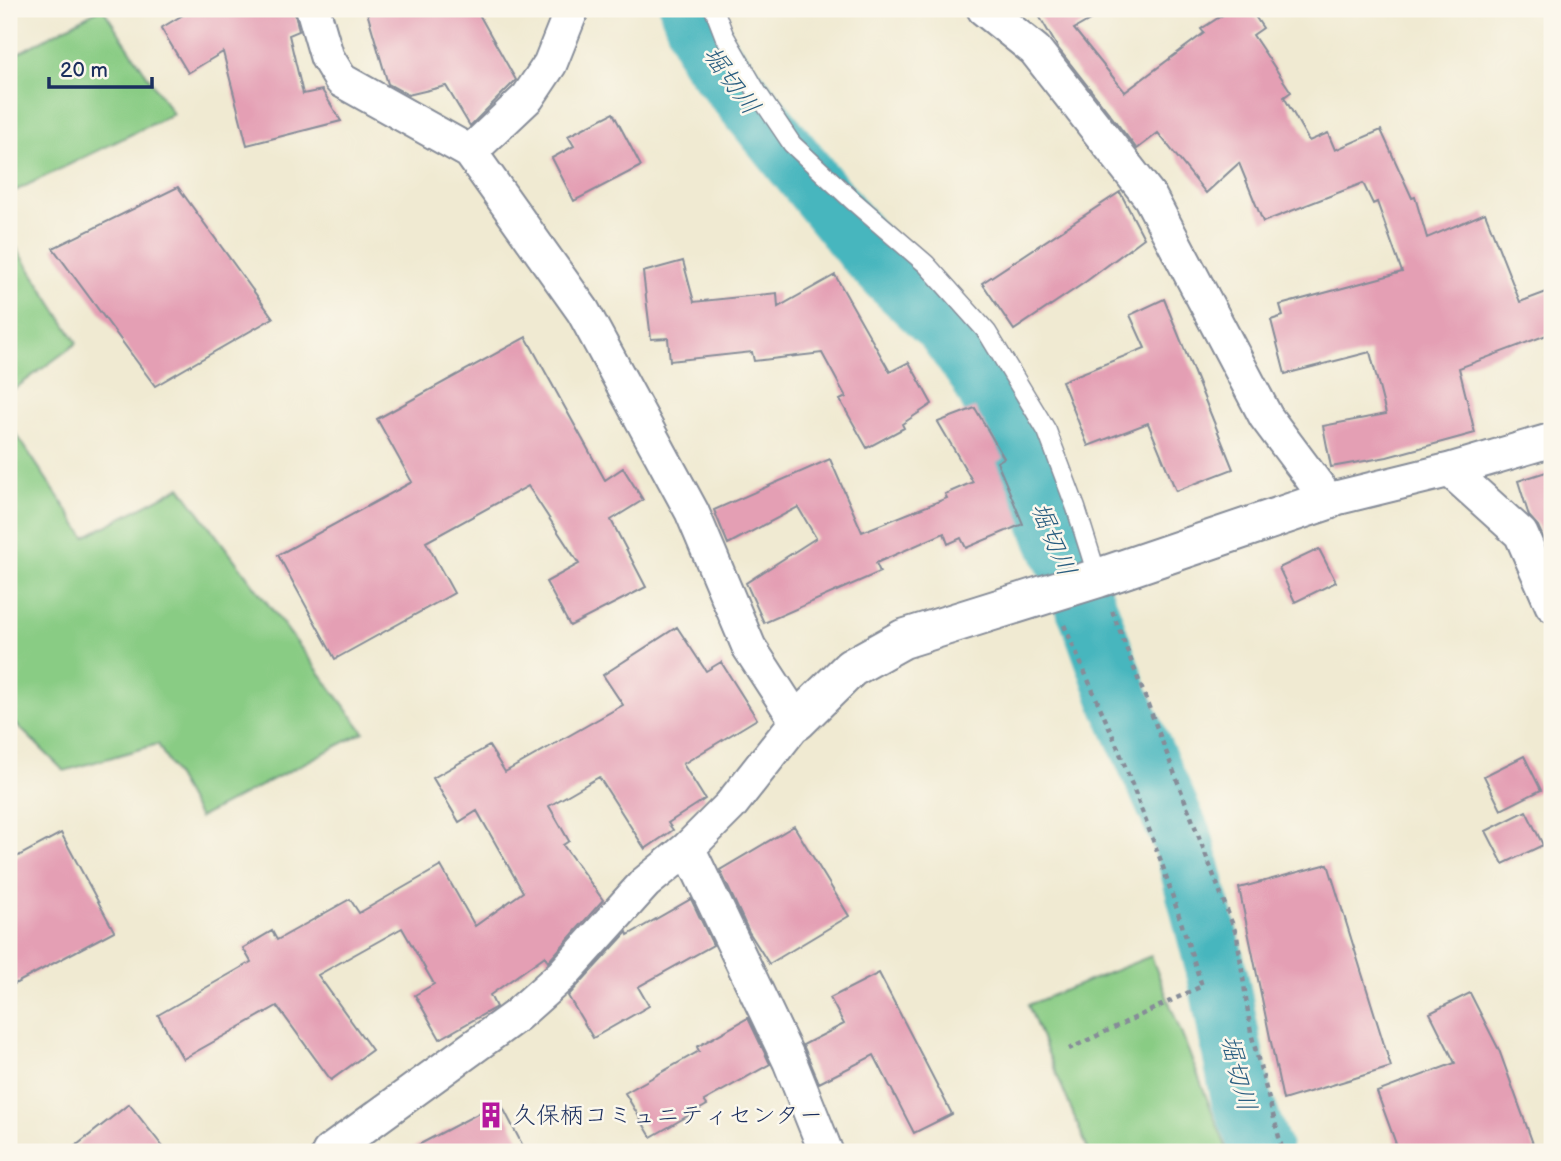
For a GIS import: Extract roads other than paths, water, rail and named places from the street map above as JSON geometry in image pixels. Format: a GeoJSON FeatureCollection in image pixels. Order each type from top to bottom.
{"type":"FeatureCollection","features":[{"type":"Feature","properties":{"kind":"street"},"geometry":{"type":"LineString","coordinates":[[313,9],[327,57],[341,80],[470,152],[583,311],[692,512],[749,647],[797,721]]}},
{"type":"Feature","properties":{"kind":"street"},"geometry":{"type":"LineString","coordinates":[[470,152],[528,97],[550,64],[572,9]]}},
{"type":"Feature","properties":{"kind":"street"},"geometry":{"type":"LineString","coordinates":[[984,9],[1035,50],[1150,197],[1266,417],[1328,500]]}},
{"type":"Feature","properties":{"kind":"street"},"geometry":{"type":"LineString","coordinates":[[329,1152],[516,1016],[562,975],[645,883],[688,848],[730,806],[797,721],[851,668],[903,639],[1098,578],[1328,500],[1450,470],[1552,440]]}},
{"type":"Feature","properties":{"kind":"street"},"geometry":{"type":"LineString","coordinates":[[1450,470],[1521,534],[1552,606]]}},
{"type":"Feature","properties":{"kind":"street"},"geometry":{"type":"LineString","coordinates":[[688,848],[790,1062],[826,1152]]}},
{"type":"Feature","properties":{"kind":"lane"},"geometry":{"type":"LineString","coordinates":[[714,9],[724,35],[757,92],[793,144],[926,264],[987,332],[1047,431],[1076,508],[1098,578]]}},
{"type":"Feature","properties":{"kind":"waterway","name":"堀切川"},"geometry":{"type":"LineString","coordinates":[[690,9],[708,55],[861,244],[944,326],[979,374],[1013,440],[1090,616],[1121,703],[1183,841],[1218,977],[1241,1097],[1262,1152]]}},
{"type":"Feature","properties":{"kind":"place","name":"久保柄コミュニティセンター"},"geometry":{"type":"Point","coordinates":[491,1115]}}]}
